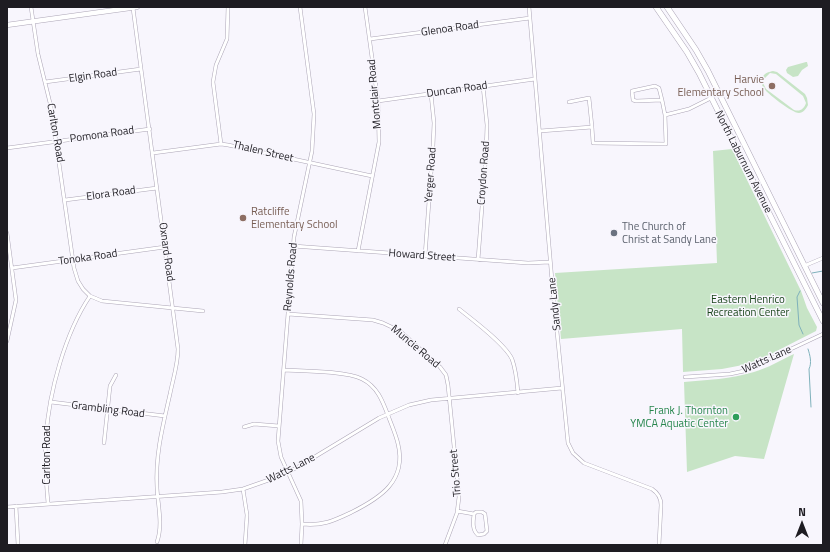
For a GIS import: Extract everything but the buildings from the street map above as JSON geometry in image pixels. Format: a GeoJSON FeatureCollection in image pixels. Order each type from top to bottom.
{"type":"FeatureCollection","features":[{"type":"Feature","properties":{"kind":"main road","name":"North Laburnum Avenue"},"geometry":{"type":"LineString","coordinates":[[656,7],[687,52],[823,321]]}},
{"type":"Feature","properties":{"kind":"main road","name":"North Laburnum Avenue"},"geometry":{"type":"LineString","coordinates":[[667,7],[696,50],[708,71],[823,303]]}},
{"type":"Feature","properties":{"kind":"street","name":"Carlton Road"},"geometry":{"type":"LineString","coordinates":[[31,7],[38,54],[51,107],[57,141],[73,260]]}},
{"type":"Feature","properties":{"kind":"street"},"geometry":{"type":"LineString","coordinates":[[7,25],[135,7]]}},
{"type":"Feature","properties":{"kind":"street","name":"Oxnard Road"},"geometry":{"type":"LineString","coordinates":[[135,7],[141,69],[178,340],[178,359],[157,456],[157,496],[160,527],[157,542]]}},
{"type":"Feature","properties":{"kind":"street"},"geometry":{"type":"LineString","coordinates":[[221,144],[213,82],[216,65],[227,38],[228,7]]}},
{"type":"Feature","properties":{"kind":"street","name":"Reynolds Road"},"geometry":{"type":"LineString","coordinates":[[300,7],[314,114],[312,151],[293,246],[278,441],[281,457],[301,501],[302,545]]}},
{"type":"Feature","properties":{"kind":"street","name":"Montclair Road"},"geometry":{"type":"LineString","coordinates":[[358,251],[379,142],[378,101],[365,7]]}},
{"type":"Feature","properties":{"kind":"street","name":"Sandy Lane"},"geometry":{"type":"LineString","coordinates":[[529,7],[550,262],[569,446],[573,453],[584,462],[652,489],[658,494],[661,505],[659,545]]}},
{"type":"Feature","properties":{"kind":"street","name":"Glenoa Road"},"geometry":{"type":"LineString","coordinates":[[370,39],[530,18]]}},
{"type":"Feature","properties":{"kind":"street","name":"Elgin Road"},"geometry":{"type":"LineString","coordinates":[[45,82],[141,69]]}},
{"type":"Feature","properties":{"kind":"street","name":"Duncan Road"},"geometry":{"type":"LineString","coordinates":[[378,101],[535,80]]}},
{"type":"Feature","properties":{"kind":"street","name":"Croydon Road"},"geometry":{"type":"LineString","coordinates":[[478,260],[487,125],[483,86]]}},
{"type":"Feature","properties":{"kind":"street"},"geometry":{"type":"LineString","coordinates":[[569,102],[590,98],[593,143],[666,144],[665,115],[662,100],[658,87],[632,92],[634,100],[662,100]]}},
{"type":"Feature","properties":{"kind":"street","name":"Yerger Road"},"geometry":{"type":"LineString","coordinates":[[425,256],[434,123],[431,94]]}},
{"type":"Feature","properties":{"kind":"street"},"geometry":{"type":"LineString","coordinates":[[665,115],[693,107],[711,98]]}},
{"type":"Feature","properties":{"kind":"street"},"geometry":{"type":"LineString","coordinates":[[540,131],[592,127]]}},
{"type":"Feature","properties":{"kind":"street","name":"Pomona Road"},"geometry":{"type":"LineString","coordinates":[[7,148],[150,129]]}},
{"type":"Feature","properties":{"kind":"street","name":"Thalen Street"},"geometry":{"type":"LineString","coordinates":[[153,153],[221,144],[372,176]]}},
{"type":"Feature","properties":{"kind":"street","name":"Elora Road"},"geometry":{"type":"LineString","coordinates":[[65,200],[157,188]]}},
{"type":"Feature","properties":{"kind":"street"},"geometry":{"type":"LineString","coordinates":[[7,233],[16,304],[7,341]]}},
{"type":"Feature","properties":{"kind":"street","name":"Howard Street"},"geometry":{"type":"LineString","coordinates":[[293,246],[478,260],[528,263],[550,262]]}},
{"type":"Feature","properties":{"kind":"street","name":"Tonoka Road"},"geometry":{"type":"LineString","coordinates":[[12,268],[165,248]]}},
{"type":"Feature","properties":{"kind":"street"},"geometry":{"type":"LineString","coordinates":[[804,266],[823,258]]}},
{"type":"Feature","properties":{"kind":"street"},"geometry":{"type":"LineString","coordinates":[[73,260],[78,281],[90,296],[102,301],[110,303],[203,311]]}},
{"type":"Feature","properties":{"kind":"street","name":"Carlton Road"},"geometry":{"type":"LineString","coordinates":[[48,504],[45,446],[51,402],[67,342],[80,312],[90,296]]}},
{"type":"Feature","properties":{"kind":"street"},"geometry":{"type":"LineString","coordinates":[[459,309],[504,347],[515,368],[518,392]]}},
{"type":"Feature","properties":{"kind":"street","name":"Muncie Road"},"geometry":{"type":"LineString","coordinates":[[288,314],[373,320],[391,326],[440,366],[448,380],[450,398]]}},
{"type":"Feature","properties":{"kind":"street","name":"Watts Lane"},"geometry":{"type":"LineString","coordinates":[[685,377],[730,374],[744,371],[823,334]]}},
{"type":"Feature","properties":{"kind":"street"},"geometry":{"type":"LineString","coordinates":[[284,370],[345,374],[357,377],[368,383],[376,390],[381,398],[400,450],[397,471],[390,486],[379,497],[371,503],[333,521],[320,525],[302,524]]}},
{"type":"Feature","properties":{"kind":"street"},"geometry":{"type":"LineString","coordinates":[[104,443],[110,386],[116,375]]}},
{"type":"Feature","properties":{"kind":"street","name":"Watts Lane"},"geometry":{"type":"LineString","coordinates":[[7,507],[222,492],[243,489],[269,481],[288,472],[387,413],[416,403],[450,398],[562,388]]}},
{"type":"Feature","properties":{"kind":"street","name":"Trio Street"},"geometry":{"type":"LineString","coordinates":[[445,545],[457,511],[458,486],[450,398]]}},
{"type":"Feature","properties":{"kind":"street","name":"Grambling Road"},"geometry":{"type":"LineString","coordinates":[[51,402],[165,416]]}},
{"type":"Feature","properties":{"kind":"street"},"geometry":{"type":"LineString","coordinates":[[244,427],[254,424],[279,426]]}},
{"type":"Feature","properties":{"kind":"street"},"geometry":{"type":"LineString","coordinates":[[243,489],[247,515],[245,545]]}},
{"type":"Feature","properties":{"kind":"street"},"geometry":{"type":"LineString","coordinates":[[16,506],[18,545]]}},
{"type":"Feature","properties":{"kind":"street"},"geometry":{"type":"LineString","coordinates":[[457,511],[474,514],[479,512],[485,514],[487,531],[484,534],[476,534],[474,514]]}},
{"type":"Feature","properties":{"kind":"green space"},"geometry":{"type":"Polygon","coordinates":[[[807,62],[808,66],[802,70],[798,76],[793,77],[787,73],[786,70],[788,67],[807,62]]]}},
{"type":"Feature","properties":{"kind":"green space"},"geometry":{"type":"Polygon","coordinates":[[[773,71],[777,72],[805,94],[808,105],[803,112],[799,113],[791,110],[765,90],[762,84],[762,78],[766,73],[773,71]],[[770,73],[764,79],[766,89],[794,110],[802,110],[806,103],[803,96],[776,74],[770,73]]]}},
{"type":"Feature","properties":{"kind":"green space","name":"Eastern Henrico Recreation Center"},"geometry":{"type":"Polygon","coordinates":[[[732,149],[801,291],[807,308],[817,327],[816,331],[748,364],[722,369],[683,372],[682,329],[561,339],[555,273],[717,263],[713,151],[732,149]]]}},
{"type":"Feature","properties":{"kind":"green space"},"geometry":{"type":"Polygon","coordinates":[[[794,354],[764,459],[735,456],[687,472],[684,382],[719,379],[754,372],[794,354]]]}},
{"type":"Feature","properties":{"kind":"waterway"},"geometry":{"type":"LineString","coordinates":[[812,273],[823,271]]}},
{"type":"Feature","properties":{"kind":"waterway"},"geometry":{"type":"LineString","coordinates":[[800,291],[797,297],[799,325],[803,334]]}},
{"type":"Feature","properties":{"kind":"waterway"},"geometry":{"type":"LineString","coordinates":[[808,349],[811,362],[809,369],[811,407]]}},
{"type":"Feature","properties":{"kind":"place","name":"Harvie Elementary School"},"geometry":{"type":"Point","coordinates":[772,86]}},
{"type":"Feature","properties":{"kind":"place","name":"Ratcliffe Elementary School"},"geometry":{"type":"Point","coordinates":[243,218]}},
{"type":"Feature","properties":{"kind":"place","name":"The Church of Christ at Sandy Lane"},"geometry":{"type":"Point","coordinates":[614,233]}},
{"type":"Feature","properties":{"kind":"place","name":"Frank J. Thornton YMCA Aquatic Center"},"geometry":{"type":"Point","coordinates":[736,417]}}]}
